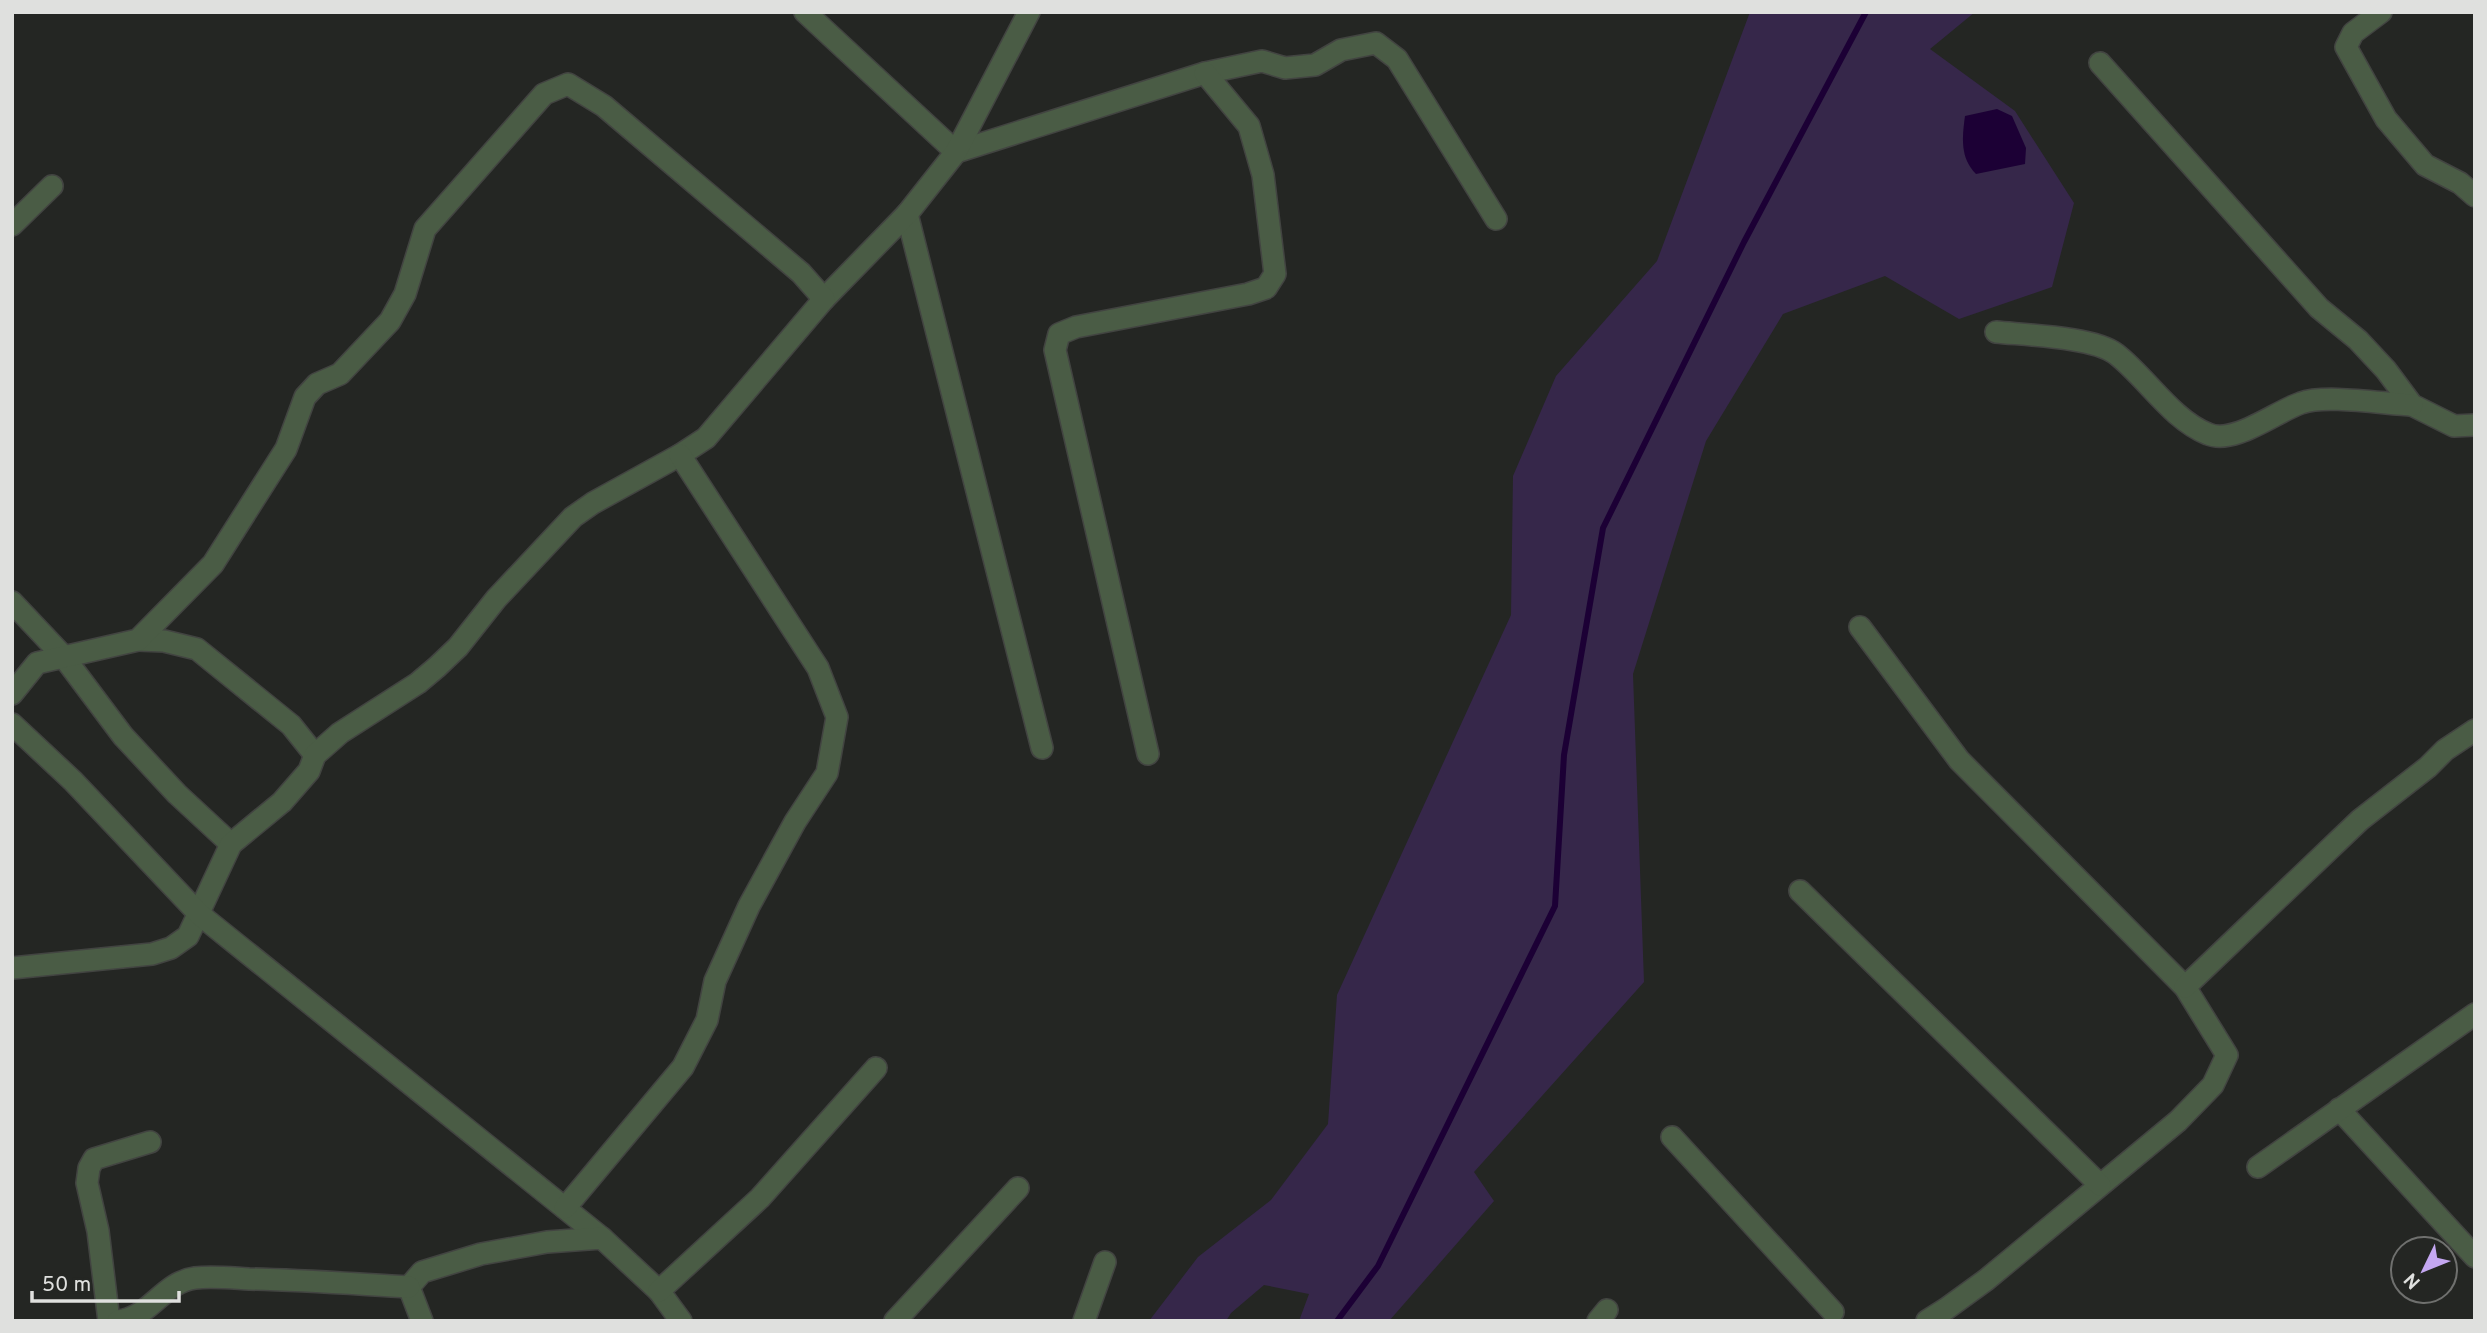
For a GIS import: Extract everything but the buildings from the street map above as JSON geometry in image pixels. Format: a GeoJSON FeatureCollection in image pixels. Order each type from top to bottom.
{"type":"FeatureCollection","features":[{"type":"Feature","properties":{"kind":"street"},"geometry":{"type":"LineString","coordinates":[[805,12],[956,152]]}},
{"type":"Feature","properties":{"kind":"street"},"geometry":{"type":"LineString","coordinates":[[12,968],[152,954],[171,948],[188,936],[231,844],[282,802],[309,771],[315,755],[340,733],[418,683],[437,667],[458,647],[496,599],[573,517],[706,438],[824,299],[907,214],[956,152],[1029,12]]}},
{"type":"Feature","properties":{"kind":"street"},"geometry":{"type":"LineString","coordinates":[[2381,12],[2353,33],[2346,47],[2386,119],[2425,165],[2460,183],[2475,196]]}},
{"type":"Feature","properties":{"kind":"street"},"geometry":{"type":"LineString","coordinates":[[956,152],[1205,73],[1262,61],[1285,68],[1315,65],[1342,50],[1376,43],[1397,59],[1496,219]]}},
{"type":"Feature","properties":{"kind":"street"},"geometry":{"type":"LineString","coordinates":[[2100,63],[2319,309],[2358,340],[2386,370],[2412,405]]}},
{"type":"Feature","properties":{"kind":"street"},"geometry":{"type":"LineString","coordinates":[[1148,754],[1055,350],[1059,334],[1076,327],[1248,294],[1266,288],[1275,274],[1264,175],[1249,126],[1205,73]]}},
{"type":"Feature","properties":{"kind":"street"},"geometry":{"type":"LineString","coordinates":[[138,640],[213,564],[286,449],[305,397],[317,384],[340,374],[390,321],[405,295],[425,229],[544,94],[568,84],[604,106],[800,273],[824,299]]}},
{"type":"Feature","properties":{"kind":"street"},"geometry":{"type":"LineString","coordinates":[[12,225],[52,186]]}},
{"type":"Feature","properties":{"kind":"street"},"geometry":{"type":"LineString","coordinates":[[907,214],[1042,748]]}},
{"type":"Feature","properties":{"kind":"street"},"geometry":{"type":"LineString","coordinates":[[1996,332],[2093,344],[2115,352],[2186,421],[2208,435],[2225,438],[2303,402],[2332,400],[2412,405],[2454,426],[2475,425]]}},
{"type":"Feature","properties":{"kind":"street"},"geometry":{"type":"LineString","coordinates":[[565,1208],[683,1066],[708,1020],[715,981],[749,906],[795,822],[827,773],[837,717],[818,668],[680,455]]}},
{"type":"Feature","properties":{"kind":"street"},"geometry":{"type":"LineString","coordinates":[[12,602],[62,656],[123,736],[177,794],[231,844]]}},
{"type":"Feature","properties":{"kind":"street"},"geometry":{"type":"LineString","coordinates":[[1860,627],[1959,760],[2185,987],[2227,1055],[2213,1085],[2178,1121],[1986,1280],[1927,1321]]}},
{"type":"Feature","properties":{"kind":"street"},"geometry":{"type":"LineString","coordinates":[[12,694],[37,663],[138,640],[164,641],[197,649],[291,725],[315,755]]}},
{"type":"Feature","properties":{"kind":"street"},"geometry":{"type":"LineString","coordinates":[[12,724],[73,781],[199,914],[603,1238],[659,1291],[681,1321]]}},
{"type":"Feature","properties":{"kind":"street"},"geometry":{"type":"LineString","coordinates":[[2185,987],[2360,820],[2428,767],[2445,750],[2475,730]]}},
{"type":"Feature","properties":{"kind":"street"},"geometry":{"type":"LineString","coordinates":[[1800,891],[2100,1185]]}},
{"type":"Feature","properties":{"kind":"street"},"geometry":{"type":"LineString","coordinates":[[2258,1167],[2475,1014]]}},
{"type":"Feature","properties":{"kind":"street"},"geometry":{"type":"LineString","coordinates":[[659,1291],[760,1198],[876,1068]]}},
{"type":"Feature","properties":{"kind":"street"},"geometry":{"type":"LineString","coordinates":[[2339,1109],[2475,1257]]}},
{"type":"Feature","properties":{"kind":"street"},"geometry":{"type":"LineString","coordinates":[[1672,1137],[1833,1318]]}},
{"type":"Feature","properties":{"kind":"street"},"geometry":{"type":"LineString","coordinates":[[109,1321],[99,1231],[86,1183],[89,1168],[94,1159],[150,1142]]}},
{"type":"Feature","properties":{"kind":"street"},"geometry":{"type":"LineString","coordinates":[[895,1321],[1018,1188]]}},
{"type":"Feature","properties":{"kind":"street"},"geometry":{"type":"LineString","coordinates":[[409,1287],[422,1272],[481,1254],[547,1242],[603,1238]]}},
{"type":"Feature","properties":{"kind":"street"},"geometry":{"type":"LineString","coordinates":[[1084,1321],[1105,1262]]}},
{"type":"Feature","properties":{"kind":"street"},"geometry":{"type":"LineString","coordinates":[[118,1321],[130,1320],[146,1310],[168,1289],[193,1278],[286,1279],[409,1287]]}},
{"type":"Feature","properties":{"kind":"street"},"geometry":{"type":"LineString","coordinates":[[409,1287],[422,1321]]}},
{"type":"Feature","properties":{"kind":"shaded area"},"geometry":{"type":"Polygon","coordinates":[[[1750,12],[1975,12],[1930,49],[2015,111],[2074,203],[2052,287],[1959,319],[1885,276],[1783,314],[1706,441],[1633,674],[1644,982],[1474,1172],[1494,1201],[1389,1321],[1299,1321],[1309,1294],[1264,1285],[1231,1313],[1226,1321],[1149,1321],[1198,1257],[1271,1200],[1328,1124],[1337,995],[1511,615],[1513,476],[1556,376],[1657,261],[1750,12]]]}},
{"type":"Feature","properties":{"kind":"shaded area"},"geometry":{"type":"Polygon","coordinates":[[[1997,109],[2012,116],[2026,148],[2025,164],[1976,174],[1965,154],[1965,116],[1997,109]]]}},
{"type":"Feature","properties":{"kind":"waterway"},"geometry":{"type":"LineString","coordinates":[[1337,1321],[1378,1266],[1555,906],[1564,755],[1603,528],[1744,242],[1866,12]]}}]}
